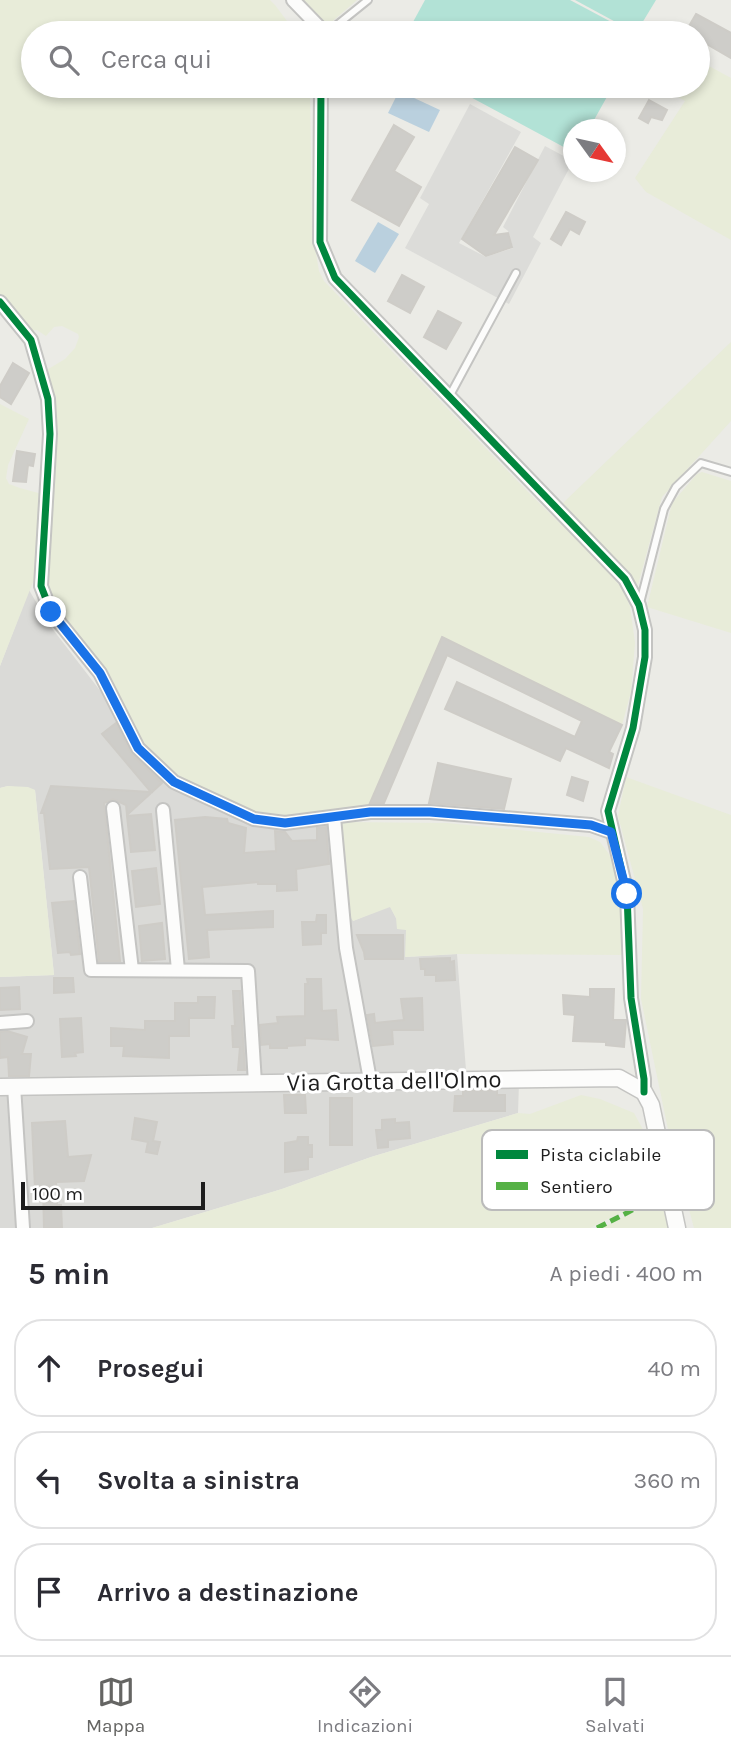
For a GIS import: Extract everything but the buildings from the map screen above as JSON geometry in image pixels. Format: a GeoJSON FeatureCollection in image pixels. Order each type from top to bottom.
{"type":"FeatureCollection","features":[{"type":"Feature","properties":{"kind":"street"},"geometry":{"type":"LineString","coordinates":[[293,0],[314,21]]}},
{"type":"Feature","properties":{"kind":"street"},"geometry":{"type":"LineString","coordinates":[[321,98],[320,242],[335,278],[625,579],[639,605],[645,630],[645,657],[633,728],[608,811],[627,894],[631,998],[644,1092],[651,1105],[656,1130]]}},
{"type":"Feature","properties":{"kind":"street"},"geometry":{"type":"LineString","coordinates":[[0,302],[31,340],[48,399],[50,434],[41,586],[51,612],[100,673],[138,748],[174,782],[254,819],[285,823],[370,812],[430,812],[591,825],[611,832]]}},
{"type":"Feature","properties":{"kind":"street"},"geometry":{"type":"LineString","coordinates":[[113,808],[132,970]]}},
{"type":"Feature","properties":{"kind":"street"},"geometry":{"type":"LineString","coordinates":[[163,810],[178,971]]}},
{"type":"Feature","properties":{"kind":"street"},"geometry":{"type":"LineString","coordinates":[[334,817],[346,948],[370,1080]]}},
{"type":"Feature","properties":{"kind":"street"},"geometry":{"type":"LineString","coordinates":[[80,877],[91,970],[248,971],[255,1083]]}},
{"type":"Feature","properties":{"kind":"street"},"geometry":{"type":"LineString","coordinates":[[0,1023],[27,1021]]}},
{"type":"Feature","properties":{"kind":"street","name":"Via Grotta dell'Olmo"},"geometry":{"type":"LineString","coordinates":[[7,1086],[619,1078],[644,1092]]}},
{"type":"Feature","properties":{"kind":"street"},"geometry":{"type":"LineString","coordinates":[[7,1086],[23,1228]]}},
{"type":"Feature","properties":{"kind":"street"},"geometry":{"type":"LineString","coordinates":[[673,1210],[677,1228]]}},
{"type":"Feature","properties":{"kind":"lane"},"geometry":{"type":"LineString","coordinates":[[341,21],[368,0]]}},
{"type":"Feature","properties":{"kind":"lane"},"geometry":{"type":"LineString","coordinates":[[449,397],[516,273]]}},
{"type":"Feature","properties":{"kind":"lane"},"geometry":{"type":"LineString","coordinates":[[639,605],[664,509],[676,486],[701,463],[731,472]]}},
{"type":"Feature","properties":{"kind":"shaded area"},"geometry":{"type":"Polygon","coordinates":[[[425,0],[570,0],[609,21],[414,21],[425,0]]]}},
{"type":"Feature","properties":{"kind":"shaded area"},"geometry":{"type":"Polygon","coordinates":[[[575,0],[656,0],[643,21],[614,21],[575,0]]]}},
{"type":"Feature","properties":{"kind":"shaded area"},"geometry":{"type":"Polygon","coordinates":[[[396,98],[414,98],[440,110],[429,132],[388,113],[396,98]]]}},
{"type":"Feature","properties":{"kind":"shaded area"},"geometry":{"type":"Polygon","coordinates":[[[472,98],[606,98],[595,119],[563,119],[563,147],[472,98]]]}},
{"type":"Feature","properties":{"kind":"shaded area"},"geometry":{"type":"Polygon","coordinates":[[[470,104],[521,132],[459,243],[486,257],[513,248],[508,231],[503,227],[545,146],[563,156],[563,180],[533,237],[541,243],[509,304],[405,248],[429,204],[420,198],[470,104]]]}},
{"type":"Feature","properties":{"kind":"shaded area"},"geometry":{"type":"Polygon","coordinates":[[[378,222],[399,234],[375,273],[355,261],[378,222]]]}},
{"type":"Feature","properties":{"kind":"shaded area"},"geometry":{"type":"Polygon","coordinates":[[[29,590],[51,627],[105,697],[135,751],[163,782],[255,824],[339,822],[353,921],[390,906],[406,930],[406,957],[457,954],[467,1083],[519,1083],[518,1113],[152,1228],[0,1228],[0,977],[54,975],[35,790],[8,786],[0,788],[0,666],[29,590]]]}},
{"type":"Feature","properties":{"kind":"green space"},"geometry":{"type":"Polygon","coordinates":[[[0,0],[270,0],[287,21],[21,21],[21,98],[310,98],[312,230],[319,271],[324,281],[623,589],[630,606],[635,643],[631,692],[622,725],[443,637],[369,807],[283,817],[253,812],[165,769],[146,750],[129,716],[101,673],[69,638],[45,584],[45,371],[65,359],[75,348],[78,334],[62,326],[54,327],[46,336],[37,330],[28,331],[0,294],[0,0]]]}},
{"type":"Feature","properties":{"kind":"green space"},"geometry":{"type":"Polygon","coordinates":[[[301,0],[357,0],[333,21],[321,21],[301,0]]]}},
{"type":"Feature","properties":{"kind":"green space"},"geometry":{"type":"Polygon","coordinates":[[[710,67],[731,78],[731,240],[646,192],[635,178],[685,101],[680,98],[710,98],[710,67]]]}},
{"type":"Feature","properties":{"kind":"green space"},"geometry":{"type":"Polygon","coordinates":[[[731,342],[731,421],[662,497],[638,585],[563,503],[731,342]]]}},
{"type":"Feature","properties":{"kind":"green space"},"geometry":{"type":"Polygon","coordinates":[[[0,404],[29,419],[8,465],[6,478],[9,484],[42,494],[35,577],[0,666],[0,404]]]}},
{"type":"Feature","properties":{"kind":"green space"},"geometry":{"type":"Polygon","coordinates":[[[702,472],[731,481],[731,633],[647,607],[672,503],[697,474],[702,472]]]}},
{"type":"Feature","properties":{"kind":"green space"},"geometry":{"type":"Polygon","coordinates":[[[626,777],[731,815],[731,1228],[694,1228],[689,1210],[714,1210],[714,1130],[668,1130],[641,999],[643,909],[618,816],[626,777]]]}},
{"type":"Feature","properties":{"kind":"green space"},"geometry":{"type":"Polygon","coordinates":[[[8,786],[35,790],[54,975],[0,977],[0,788],[8,786]]]}},
{"type":"Feature","properties":{"kind":"green space"},"geometry":{"type":"Polygon","coordinates":[[[339,822],[447,823],[589,837],[600,842],[609,854],[619,886],[627,955],[457,954],[405,957],[406,930],[397,929],[396,918],[390,907],[353,921],[345,909],[339,822]]]}},
{"type":"Feature","properties":{"kind":"green space"},"geometry":{"type":"Polygon","coordinates":[[[581,1095],[600,1099],[634,1113],[643,1130],[482,1130],[482,1210],[626,1210],[590,1228],[152,1228],[282,1189],[371,1157],[518,1113],[530,1114],[581,1095]]]}},
{"type":"Feature","properties":{"kind":"green space"},"geometry":{"type":"Polygon","coordinates":[[[637,1210],[663,1210],[669,1228],[602,1228],[637,1210]]]}},
{"type":"Feature","properties":{"kind":"marked path"},"geometry":{"type":"LineString","coordinates":[[597,1228],[632,1210]]}},
{"type":"Feature","properties":{"kind":"cycle path"},"geometry":{"type":"LineString","coordinates":[[321,98],[320,242],[335,278],[625,579],[639,605],[645,630],[645,657],[633,728],[608,811],[627,894],[631,998],[644,1092]]}},
{"type":"Feature","properties":{"kind":"cycle path"},"geometry":{"type":"LineString","coordinates":[[0,302],[31,340],[48,399],[50,434],[41,586],[51,612],[100,673],[138,748],[174,782],[254,819],[285,823],[370,812],[430,812],[591,825],[611,832]]}},
{"type":"Feature","properties":{"kind":"route"},"geometry":{"type":"LineString","coordinates":[[51,612],[100,673],[138,748],[174,782],[254,819],[285,823],[370,812],[430,812],[591,825],[611,832],[627,894]]}}]}
